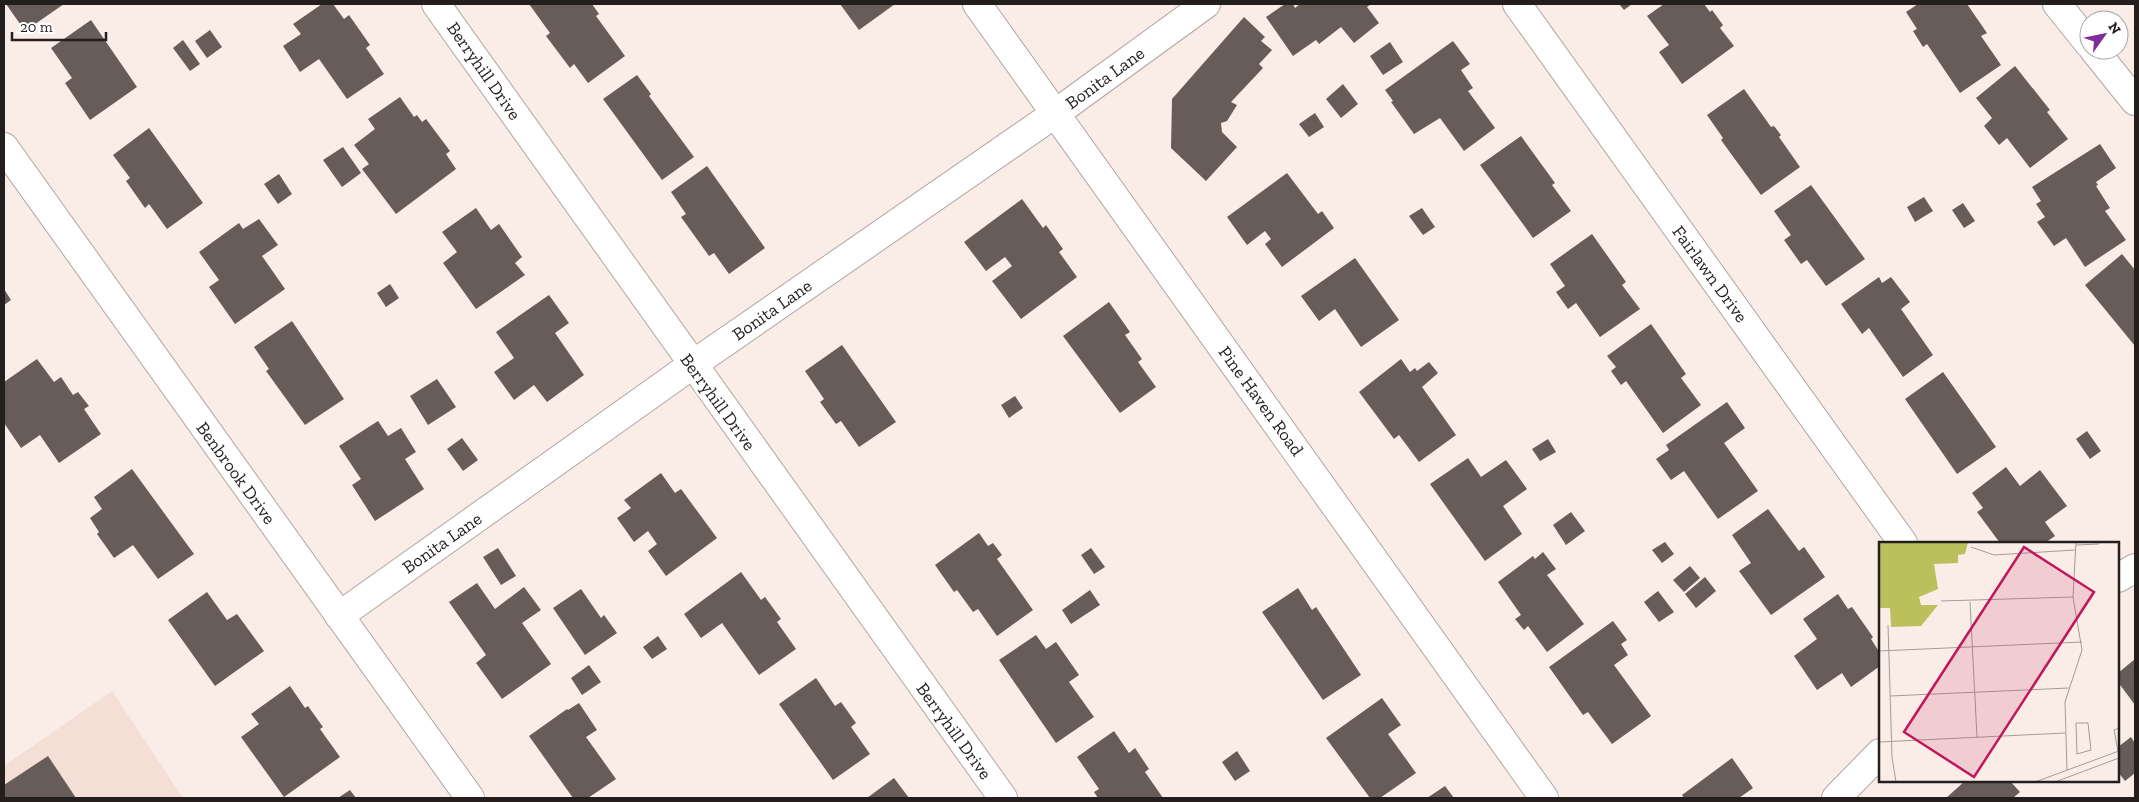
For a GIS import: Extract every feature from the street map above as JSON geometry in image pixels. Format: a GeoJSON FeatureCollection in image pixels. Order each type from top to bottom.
{"type":"FeatureCollection","features":[{"type":"Feature","properties":{"kind":"street","name":"Berryhill Drive"},"geometry":{"type":"LineString","coordinates":[[436,4],[1003,798]]}},
{"type":"Feature","properties":{"kind":"street","name":"Pine Haven Road"},"geometry":{"type":"LineString","coordinates":[[977,4],[1544,798]]}},
{"type":"Feature","properties":{"kind":"street","name":"Bonita Lane"},"geometry":{"type":"LineString","coordinates":[[339,616],[692,365],[1056,113],[1206,4]]}},
{"type":"Feature","properties":{"kind":"street","name":"Fairlawn Drive"},"geometry":{"type":"LineString","coordinates":[[1517,4],[1902,542]]}},
{"type":"Feature","properties":{"kind":"street"},"geometry":{"type":"LineString","coordinates":[[2057,4],[2079,32]]}},
{"type":"Feature","properties":{"kind":"street"},"geometry":{"type":"LineString","coordinates":[[2102,60],[2135,101]]}},
{"type":"Feature","properties":{"kind":"street","name":"Benbrook Drive"},"geometry":{"type":"LineString","coordinates":[[4,147],[470,798]]}},
{"type":"Feature","properties":{"kind":"street"},"geometry":{"type":"LineString","coordinates":[[2119,577],[2135,568]]}},
{"type":"Feature","properties":{"kind":"street"},"geometry":{"type":"LineString","coordinates":[[1836,798],[1879,754]]}},
{"type":"Feature","properties":{"kind":"shaded area"},"geometry":{"type":"Polygon","coordinates":[[[112,691],[183,798],[4,798],[4,766],[112,691]]]}},
{"type":"Feature","properties":{"kind":"building"},"geometry":{"type":"Polygon","coordinates":[[[6,4],[64,4],[25,31],[6,4]]]}},
{"type":"Feature","properties":{"kind":"building"},"geometry":{"type":"Polygon","coordinates":[[[322,4],[333,4],[344,19],[349,15],[370,45],[366,48],[384,74],[347,99],[319,59],[300,72],[283,46],[301,34],[293,24],[322,4]]]}},
{"type":"Feature","properties":{"kind":"building"},"geometry":{"type":"Polygon","coordinates":[[[529,4],[592,4],[599,14],[596,16],[625,56],[588,83],[574,64],[570,68],[546,36],[550,33],[529,4]]]}},
{"type":"Feature","properties":{"kind":"building"},"geometry":{"type":"Polygon","coordinates":[[[840,4],[895,4],[859,30],[840,4]]]}},
{"type":"Feature","properties":{"kind":"building"},"geometry":{"type":"Polygon","coordinates":[[[1285,4],[1293,4],[1295,8],[1300,4],[1371,4],[1367,7],[1379,23],[1354,43],[1341,27],[1319,44],[1316,40],[1293,56],[1266,17],[1285,4]]]}},
{"type":"Feature","properties":{"kind":"building"},"geometry":{"type":"Polygon","coordinates":[[[1619,4],[1632,4],[1624,10],[1619,4]]]}},
{"type":"Feature","properties":{"kind":"building"},"geometry":{"type":"Polygon","coordinates":[[[1664,4],[1704,4],[1710,12],[1712,10],[1723,25],[1720,28],[1734,46],[1682,84],[1659,52],[1669,45],[1647,16],[1664,4]]]}},
{"type":"Feature","properties":{"kind":"building"},"geometry":{"type":"Polygon","coordinates":[[[1918,4],[1967,4],[1987,33],[1981,36],[2001,65],[1960,93],[1927,44],[1923,47],[1913,31],[1917,29],[1906,12],[1918,4]]]}},
{"type":"Feature","properties":{"kind":"building"},"geometry":{"type":"Polygon","coordinates":[[[1244,17],[1265,37],[1261,41],[1272,50],[1259,64],[1263,68],[1231,102],[1237,105],[1227,121],[1221,123],[1222,132],[1237,147],[1206,181],[1171,148],[1172,99],[1244,17]]]}},
{"type":"Feature","properties":{"kind":"building"},"geometry":{"type":"Polygon","coordinates":[[[91,20],[137,87],[90,120],[65,83],[72,78],[51,48],[91,20]]]}},
{"type":"Feature","properties":{"kind":"building"},"geometry":{"type":"Polygon","coordinates":[[[210,30],[222,47],[207,58],[195,41],[210,30]]]}},
{"type":"Feature","properties":{"kind":"building"},"geometry":{"type":"Polygon","coordinates":[[[183,40],[200,64],[190,71],[173,48],[183,40]]]}},
{"type":"Feature","properties":{"kind":"building"},"geometry":{"type":"Polygon","coordinates":[[[1453,41],[1470,64],[1461,70],[1473,88],[1468,91],[1495,128],[1464,151],[1440,118],[1414,134],[1391,102],[1393,101],[1385,90],[1453,41]]]}},
{"type":"Feature","properties":{"kind":"building"},"geometry":{"type":"Polygon","coordinates":[[[1390,42],[1403,62],[1383,75],[1370,56],[1390,42]]]}},
{"type":"Feature","properties":{"kind":"building"},"geometry":{"type":"Polygon","coordinates":[[[2015,66],[2050,110],[2047,112],[2068,139],[2030,168],[2007,138],[1999,145],[1984,126],[1992,118],[1976,98],[2015,66]]]}},
{"type":"Feature","properties":{"kind":"building"},"geometry":{"type":"Polygon","coordinates":[[[637,75],[651,94],[649,96],[694,157],[662,180],[603,99],[637,75]]]}},
{"type":"Feature","properties":{"kind":"building"},"geometry":{"type":"Polygon","coordinates":[[[1343,84],[1358,104],[1341,118],[1326,99],[1343,84]]]}},
{"type":"Feature","properties":{"kind":"building"},"geometry":{"type":"Polygon","coordinates":[[[1744,89],[1771,127],[1774,126],[1781,135],[1779,137],[1800,167],[1761,195],[1721,140],[1723,138],[1707,115],[1744,89]]]}},
{"type":"Feature","properties":{"kind":"building"},"geometry":{"type":"Polygon","coordinates":[[[400,97],[414,117],[417,115],[422,122],[426,119],[450,151],[446,154],[456,169],[396,214],[362,169],[369,164],[354,145],[375,129],[368,119],[400,97]]]}},
{"type":"Feature","properties":{"kind":"building"},"geometry":{"type":"Polygon","coordinates":[[[1315,113],[1324,127],[1309,137],[1299,124],[1315,113]]]}},
{"type":"Feature","properties":{"kind":"building"},"geometry":{"type":"Polygon","coordinates":[[[149,128],[203,203],[167,229],[149,204],[145,208],[126,181],[130,178],[113,155],[149,128]]]}},
{"type":"Feature","properties":{"kind":"building"},"geometry":{"type":"Polygon","coordinates":[[[1521,136],[1555,183],[1552,185],[1571,211],[1533,238],[1480,165],[1521,136]]]}},
{"type":"Feature","properties":{"kind":"building"},"geometry":{"type":"Polygon","coordinates":[[[2100,144],[2116,168],[2096,182],[2098,185],[2096,186],[2110,208],[2105,211],[2126,240],[2085,267],[2066,238],[2054,246],[2037,222],[2045,217],[2036,204],[2041,201],[2032,187],[2100,144]]]}},
{"type":"Feature","properties":{"kind":"building"},"geometry":{"type":"Polygon","coordinates":[[[343,147],[361,173],[342,187],[323,160],[343,147]]]}},
{"type":"Feature","properties":{"kind":"building"},"geometry":{"type":"Polygon","coordinates":[[[707,166],[765,248],[729,274],[714,253],[709,256],[681,217],[686,214],[671,192],[707,166]]]}},
{"type":"Feature","properties":{"kind":"building"},"geometry":{"type":"Polygon","coordinates":[[[1287,173],[1318,214],[1322,211],[1334,228],[1282,267],[1265,244],[1271,239],[1265,231],[1247,245],[1227,217],[1287,173]]]}},
{"type":"Feature","properties":{"kind":"building"},"geometry":{"type":"Polygon","coordinates":[[[279,174],[292,194],[278,204],[264,184],[279,174]]]}},
{"type":"Feature","properties":{"kind":"building"},"geometry":{"type":"Polygon","coordinates":[[[1811,185],[1865,259],[1826,286],[1807,260],[1801,264],[1784,240],[1791,235],[1774,211],[1811,185]]]}},
{"type":"Feature","properties":{"kind":"building"},"geometry":{"type":"Polygon","coordinates":[[[1924,197],[1933,211],[1915,222],[1907,207],[1924,197]]]}},
{"type":"Feature","properties":{"kind":"building"},"geometry":{"type":"Polygon","coordinates":[[[1022,199],[1043,228],[1046,225],[1063,249],[1059,252],[1077,277],[1021,319],[992,281],[1012,266],[1005,257],[986,271],[964,242],[1022,199]]]}},
{"type":"Feature","properties":{"kind":"building"},"geometry":{"type":"Polygon","coordinates":[[[1963,203],[1975,221],[1964,228],[1952,210],[1963,203]]]}},
{"type":"Feature","properties":{"kind":"building"},"geometry":{"type":"Polygon","coordinates":[[[476,208],[491,230],[499,224],[522,257],[515,263],[525,275],[476,309],[443,263],[457,252],[442,232],[476,208]]]}},
{"type":"Feature","properties":{"kind":"building"},"geometry":{"type":"Polygon","coordinates":[[[1422,208],[1435,227],[1423,235],[1409,216],[1422,208]]]}},
{"type":"Feature","properties":{"kind":"building"},"geometry":{"type":"Polygon","coordinates":[[[259,219],[278,245],[262,256],[285,289],[235,324],[209,287],[219,280],[199,252],[239,223],[243,229],[259,219]]]}},
{"type":"Feature","properties":{"kind":"building"},"geometry":{"type":"Polygon","coordinates":[[[1592,234],[1626,282],[1622,285],[1640,309],[1600,337],[1576,303],[1568,309],[1556,292],[1565,286],[1550,264],[1592,234]]]}},
{"type":"Feature","properties":{"kind":"building"},"geometry":{"type":"Polygon","coordinates":[[[2122,254],[2135,270],[2135,346],[2085,285],[2122,254]]]}},
{"type":"Feature","properties":{"kind":"building"},"geometry":{"type":"Polygon","coordinates":[[[1355,258],[1399,320],[1361,347],[1335,309],[1319,321],[1301,296],[1355,258]]]}},
{"type":"Feature","properties":{"kind":"building"},"geometry":{"type":"Polygon","coordinates":[[[1879,277],[1882,283],[1891,277],[1910,302],[1901,309],[1933,355],[1903,377],[1869,328],[1862,334],[1841,304],[1879,277]]]}},
{"type":"Feature","properties":{"kind":"building"},"geometry":{"type":"Polygon","coordinates":[[[390,284],[399,298],[386,307],[377,293],[390,284]]]}},
{"type":"Feature","properties":{"kind":"building"},"geometry":{"type":"Polygon","coordinates":[[[4,289],[11,300],[4,305],[4,289]]]}},
{"type":"Feature","properties":{"kind":"building"},"geometry":{"type":"Polygon","coordinates":[[[549,295],[569,323],[555,333],[584,375],[547,402],[534,385],[514,400],[494,372],[514,358],[496,332],[549,295]]]}},
{"type":"Feature","properties":{"kind":"building"},"geometry":{"type":"Polygon","coordinates":[[[1109,302],[1130,332],[1125,335],[1142,359],[1138,362],[1156,387],[1120,413],[1063,336],[1109,302]]]}},
{"type":"Feature","properties":{"kind":"building"},"geometry":{"type":"Polygon","coordinates":[[[292,321],[344,399],[305,425],[266,371],[269,369],[254,347],[292,321]]]}},
{"type":"Feature","properties":{"kind":"building"},"geometry":{"type":"Polygon","coordinates":[[[1651,324],[1686,374],[1681,378],[1701,405],[1663,433],[1626,381],[1621,385],[1611,371],[1616,367],[1607,356],[1651,324]]]}},
{"type":"Feature","properties":{"kind":"building"},"geometry":{"type":"Polygon","coordinates":[[[842,345],[896,422],[859,447],[841,421],[836,424],[820,402],[824,399],[805,371],[842,345]]]}},
{"type":"Feature","properties":{"kind":"building"},"geometry":{"type":"Polygon","coordinates":[[[37,359],[54,382],[61,377],[73,395],[78,392],[89,406],[84,409],[101,434],[59,463],[40,435],[21,448],[4,423],[4,382],[37,359]]]}},
{"type":"Feature","properties":{"kind":"building"},"geometry":{"type":"Polygon","coordinates":[[[1401,359],[1410,372],[1415,368],[1417,371],[1429,362],[1438,373],[1422,387],[1456,435],[1419,462],[1399,435],[1394,439],[1359,392],[1401,359]]]}},
{"type":"Feature","properties":{"kind":"building"},"geometry":{"type":"Polygon","coordinates":[[[1943,372],[1996,447],[1957,474],[1905,399],[1943,372]]]}},
{"type":"Feature","properties":{"kind":"building"},"geometry":{"type":"Polygon","coordinates":[[[437,379],[456,407],[428,425],[410,396],[437,379]]]}},
{"type":"Feature","properties":{"kind":"building"},"geometry":{"type":"Polygon","coordinates":[[[1015,396],[1023,408],[1009,418],[1001,405],[1015,396]]]}},
{"type":"Feature","properties":{"kind":"building"},"geometry":{"type":"Polygon","coordinates":[[[1727,402],[1745,428],[1724,443],[1758,491],[1718,519],[1684,471],[1671,480],[1656,459],[1669,450],[1666,445],[1727,402]]]}},
{"type":"Feature","properties":{"kind":"building"},"geometry":{"type":"Polygon","coordinates":[[[378,421],[388,436],[401,428],[416,452],[405,459],[424,489],[375,521],[352,485],[361,479],[339,446],[378,421]]]}},
{"type":"Feature","properties":{"kind":"building"},"geometry":{"type":"Polygon","coordinates":[[[2087,431],[2101,451],[2090,459],[2076,439],[2087,431]]]}},
{"type":"Feature","properties":{"kind":"building"},"geometry":{"type":"Polygon","coordinates":[[[462,438],[478,460],[463,471],[447,449],[462,438]]]}},
{"type":"Feature","properties":{"kind":"building"},"geometry":{"type":"Polygon","coordinates":[[[1548,439],[1556,452],[1540,461],[1532,449],[1548,439]]]}},
{"type":"Feature","properties":{"kind":"building"},"geometry":{"type":"Polygon","coordinates":[[[1468,458],[1481,477],[1506,460],[1527,489],[1503,506],[1522,534],[1485,561],[1430,484],[1468,458]]]}},
{"type":"Feature","properties":{"kind":"building"},"geometry":{"type":"Polygon","coordinates":[[[2006,467],[2020,486],[2040,470],[2067,506],[2045,522],[2055,536],[2046,542],[1999,542],[1977,512],[1983,508],[1972,493],[2006,467]]]}},
{"type":"Feature","properties":{"kind":"building"},"geometry":{"type":"Polygon","coordinates":[[[132,469],[194,554],[158,579],[133,545],[114,558],[97,534],[99,532],[90,518],[102,509],[94,497],[132,469]]]}},
{"type":"Feature","properties":{"kind":"building"},"geometry":{"type":"Polygon","coordinates":[[[661,473],[675,493],[681,489],[717,538],[666,576],[648,551],[657,544],[648,531],[634,542],[617,518],[631,508],[624,500],[661,473]]]}},
{"type":"Feature","properties":{"kind":"building"},"geometry":{"type":"Polygon","coordinates":[[[1768,509],[1799,551],[1804,547],[1825,577],[1771,615],[1739,571],[1751,563],[1732,535],[1768,509]]]}},
{"type":"Feature","properties":{"kind":"building"},"geometry":{"type":"Polygon","coordinates":[[[1571,512],[1585,531],[1566,545],[1553,525],[1571,512]]]}},
{"type":"Feature","properties":{"kind":"building"},"geometry":{"type":"Polygon","coordinates":[[[979,533],[988,546],[993,543],[1002,555],[997,559],[1033,610],[997,636],[978,609],[973,612],[957,590],[954,592],[935,565],[979,533]]]}},
{"type":"Feature","properties":{"kind":"building"},"geometry":{"type":"Polygon","coordinates":[[[1665,542],[1674,554],[1662,563],[1652,550],[1665,542]]]}},
{"type":"Feature","properties":{"kind":"building"},"geometry":{"type":"Polygon","coordinates":[[[498,548],[516,576],[501,585],[483,557],[498,548]]]}},
{"type":"Feature","properties":{"kind":"building"},"geometry":{"type":"Polygon","coordinates":[[[1091,548],[1105,567],[1094,574],[1081,555],[1091,548]]]}},
{"type":"Feature","properties":{"kind":"building"},"geometry":{"type":"Polygon","coordinates":[[[1543,552],[1556,569],[1547,575],[1584,624],[1547,652],[1528,626],[1524,630],[1515,619],[1521,615],[1498,582],[1533,556],[1535,559],[1543,552]]]}},
{"type":"Feature","properties":{"kind":"building"},"geometry":{"type":"Polygon","coordinates":[[[1690,566],[1700,578],[1684,592],[1673,580],[1690,566]]]}},
{"type":"Feature","properties":{"kind":"building"},"geometry":{"type":"Polygon","coordinates":[[[741,572],[761,600],[765,597],[781,619],[777,622],[796,649],[759,675],[722,623],[701,638],[684,614],[741,572]]]}},
{"type":"Feature","properties":{"kind":"building"},"geometry":{"type":"Polygon","coordinates":[[[1705,577],[1716,591],[1696,608],[1685,594],[1705,577]]]}},
{"type":"Feature","properties":{"kind":"building"},"geometry":{"type":"Polygon","coordinates":[[[477,583],[495,609],[524,587],[541,610],[522,623],[551,664],[502,699],[476,663],[486,655],[449,602],[477,583]]]}},
{"type":"Feature","properties":{"kind":"building"},"geometry":{"type":"Polygon","coordinates":[[[1298,588],[1312,610],[1316,607],[1361,675],[1323,700],[1262,612],[1298,588]]]}},
{"type":"Feature","properties":{"kind":"building"},"geometry":{"type":"Polygon","coordinates":[[[581,589],[601,618],[604,615],[617,633],[585,655],[553,608],[581,589]]]}},
{"type":"Feature","properties":{"kind":"building"},"geometry":{"type":"Polygon","coordinates":[[[1090,590],[1100,605],[1071,624],[1062,610],[1090,590]]]}},
{"type":"Feature","properties":{"kind":"building"},"geometry":{"type":"Polygon","coordinates":[[[1658,591],[1674,612],[1659,622],[1644,602],[1658,591]]]}},
{"type":"Feature","properties":{"kind":"building"},"geometry":{"type":"Polygon","coordinates":[[[207,592],[227,620],[237,614],[264,651],[215,686],[168,620],[207,592]]]}},
{"type":"Feature","properties":{"kind":"building"},"geometry":{"type":"Polygon","coordinates":[[[1838,594],[1848,609],[1852,607],[1873,637],[1871,639],[1879,651],[1879,667],[1851,687],[1842,673],[1817,690],[1794,656],[1817,639],[1803,619],[1838,594]]]}},
{"type":"Feature","properties":{"kind":"building"},"geometry":{"type":"Polygon","coordinates":[[[1613,621],[1627,640],[1621,644],[1628,655],[1614,665],[1651,716],[1612,744],[1588,712],[1583,715],[1549,667],[1613,621]]]}},
{"type":"Feature","properties":{"kind":"building"},"geometry":{"type":"Polygon","coordinates":[[[1036,635],[1046,649],[1056,642],[1079,675],[1069,682],[1094,717],[1056,743],[999,660],[1036,635]]]}},
{"type":"Feature","properties":{"kind":"building"},"geometry":{"type":"Polygon","coordinates":[[[658,636],[667,649],[652,659],[643,647],[658,636]]]}},
{"type":"Feature","properties":{"kind":"building"},"geometry":{"type":"Polygon","coordinates":[[[2135,659],[2135,705],[2119,683],[2119,672],[2135,659]]]}},
{"type":"Feature","properties":{"kind":"building"},"geometry":{"type":"Polygon","coordinates":[[[589,665],[601,682],[582,695],[571,678],[589,665]]]}},
{"type":"Feature","properties":{"kind":"building"},"geometry":{"type":"Polygon","coordinates":[[[816,678],[835,706],[841,702],[856,723],[851,727],[870,754],[833,780],[779,704],[816,678]]]}},
{"type":"Feature","properties":{"kind":"building"},"geometry":{"type":"Polygon","coordinates":[[[290,686],[305,708],[308,706],[323,727],[320,729],[340,757],[284,797],[241,737],[259,724],[251,714],[290,686]]]}},
{"type":"Feature","properties":{"kind":"building"},"geometry":{"type":"Polygon","coordinates":[[[1382,698],[1401,725],[1388,734],[1416,773],[1380,798],[1370,798],[1326,738],[1382,698]]]}},
{"type":"Feature","properties":{"kind":"building"},"geometry":{"type":"Polygon","coordinates":[[[579,703],[597,730],[586,737],[616,779],[588,798],[573,798],[529,736],[567,709],[579,703]]]}},
{"type":"Feature","properties":{"kind":"building"},"geometry":{"type":"Polygon","coordinates":[[[1114,731],[1129,753],[1135,748],[1149,769],[1145,772],[1163,798],[1098,798],[1094,792],[1099,789],[1077,757],[1114,731]]]}},
{"type":"Feature","properties":{"kind":"building"},"geometry":{"type":"Polygon","coordinates":[[[2131,737],[2135,743],[2135,773],[2125,781],[2119,773],[2119,746],[2131,737]]]}},
{"type":"Feature","properties":{"kind":"building"},"geometry":{"type":"Polygon","coordinates":[[[1237,751],[1250,771],[1235,781],[1222,762],[1237,751]]]}},
{"type":"Feature","properties":{"kind":"building"},"geometry":{"type":"Polygon","coordinates":[[[48,756],[76,798],[4,798],[4,785],[48,756]]]}},
{"type":"Feature","properties":{"kind":"building"},"geometry":{"type":"Polygon","coordinates":[[[1732,758],[1753,788],[1739,798],[1684,798],[1682,795],[1732,758]]]}},
{"type":"Feature","properties":{"kind":"building"},"geometry":{"type":"Polygon","coordinates":[[[894,778],[909,798],[867,798],[894,778]]]}},
{"type":"Feature","properties":{"kind":"building"},"geometry":{"type":"Polygon","coordinates":[[[1964,782],[2011,782],[2020,792],[2013,798],[1946,798],[1964,782]]]}},
{"type":"Feature","properties":{"kind":"building"},"geometry":{"type":"Polygon","coordinates":[[[1445,786],[1454,798],[1427,798],[1445,786]]]}},
{"type":"Feature","properties":{"kind":"building"},"geometry":{"type":"Polygon","coordinates":[[[350,790],[356,798],[338,798],[350,790]]]}}]}
